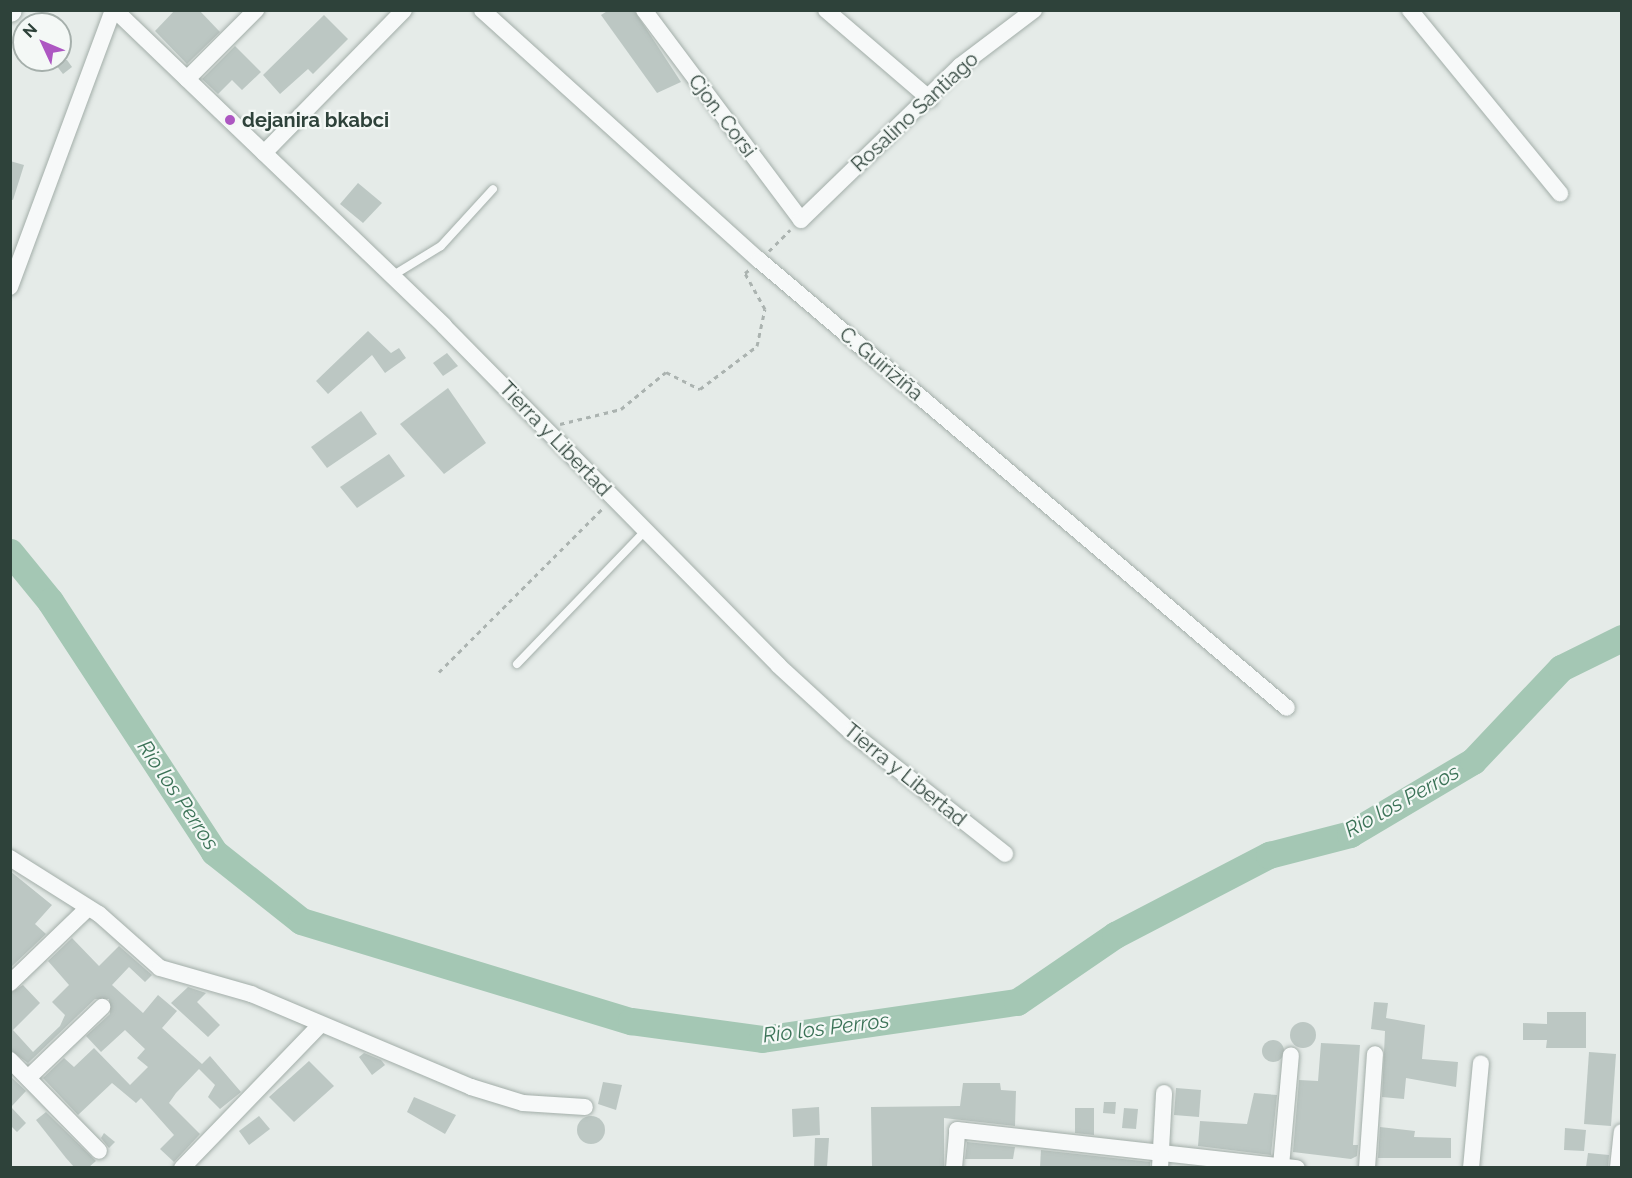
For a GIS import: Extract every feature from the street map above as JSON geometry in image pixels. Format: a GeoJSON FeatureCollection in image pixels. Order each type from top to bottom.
{"type":"FeatureCollection","features":[{"type":"Feature","properties":{"kind":"street","name":"Tierra y Libertad"},"geometry":{"type":"LineString","coordinates":[[115,10],[392,276],[645,531],[852,733],[1005,854]]}},
{"type":"Feature","properties":{"kind":"street"},"geometry":{"type":"LineString","coordinates":[[10,287],[115,10]]}},
{"type":"Feature","properties":{"kind":"street"},"geometry":{"type":"LineString","coordinates":[[187,79],[256,10]]}},
{"type":"Feature","properties":{"kind":"street"},"geometry":{"type":"LineString","coordinates":[[264,153],[404,10]]}},
{"type":"Feature","properties":{"kind":"street","name":"C. Guiriziña"},"geometry":{"type":"LineString","coordinates":[[482,10],[759,260],[1287,708]]}},
{"type":"Feature","properties":{"kind":"street","name":"Cjon. Corsi"},"geometry":{"type":"LineString","coordinates":[[644,10],[801,220]]}},
{"type":"Feature","properties":{"kind":"street"},"geometry":{"type":"LineString","coordinates":[[826,10],[930,99]]}},
{"type":"Feature","properties":{"kind":"street","name":"Rosalino Santiago"},"geometry":{"type":"LineString","coordinates":[[801,220],[930,99],[960,66],[1034,10]]}},
{"type":"Feature","properties":{"kind":"street"},"geometry":{"type":"LineString","coordinates":[[1410,10],[1560,194]]}},
{"type":"Feature","properties":{"kind":"street"},"geometry":{"type":"LineString","coordinates":[[10,858],[88,908],[160,968],[251,994],[319,1026],[471,1087],[523,1102],[585,1107]]}},
{"type":"Feature","properties":{"kind":"street"},"geometry":{"type":"LineString","coordinates":[[10,982],[88,908]]}},
{"type":"Feature","properties":{"kind":"street"},"geometry":{"type":"LineString","coordinates":[[28,1078],[102,1007]]}},
{"type":"Feature","properties":{"kind":"street"},"geometry":{"type":"LineString","coordinates":[[182,1167],[319,1026]]}},
{"type":"Feature","properties":{"kind":"street"},"geometry":{"type":"LineString","coordinates":[[1367,1167],[1375,1054]]}},
{"type":"Feature","properties":{"kind":"street"},"geometry":{"type":"LineString","coordinates":[[954,1167],[957,1131],[1161,1160],[1289,1167],[1291,1055]]}},
{"type":"Feature","properties":{"kind":"street"},"geometry":{"type":"LineString","coordinates":[[10,1060],[99,1151]]}},
{"type":"Feature","properties":{"kind":"street"},"geometry":{"type":"LineString","coordinates":[[1471,1167],[1481,1063]]}},
{"type":"Feature","properties":{"kind":"street"},"geometry":{"type":"LineString","coordinates":[[1161,1160],[1164,1094]]}},
{"type":"Feature","properties":{"kind":"street"},"geometry":{"type":"LineString","coordinates":[[1618,1167],[1622,1132]]}},
{"type":"Feature","properties":{"kind":"lane"},"geometry":{"type":"LineString","coordinates":[[392,276],[441,246],[493,189]]}},
{"type":"Feature","properties":{"kind":"lane"},"geometry":{"type":"LineString","coordinates":[[517,664],[645,531]]}},
{"type":"Feature","properties":{"kind":"path"},"geometry":{"type":"LineString","coordinates":[[544,428],[621,409],[666,372],[700,389],[757,346],[765,309],[745,273],[801,220]]}},
{"type":"Feature","properties":{"kind":"path"},"geometry":{"type":"LineString","coordinates":[[439,672],[613,498]]}},
{"type":"Feature","properties":{"kind":"building"},"geometry":{"type":"Polygon","coordinates":[[[175,10],[199,10],[220,32],[187,64],[155,31],[175,10]]]}},
{"type":"Feature","properties":{"kind":"building"},"geometry":{"type":"Polygon","coordinates":[[[609,10],[634,10],[681,82],[657,93],[601,15],[609,10]]]}},
{"type":"Feature","properties":{"kind":"building"},"geometry":{"type":"Polygon","coordinates":[[[324,15],[348,39],[313,74],[308,69],[280,94],[263,75],[324,15]]]}},
{"type":"Feature","properties":{"kind":"building"},"geometry":{"type":"Polygon","coordinates":[[[235,46],[261,72],[242,90],[232,80],[218,94],[202,79],[235,46]]]}},
{"type":"Feature","properties":{"kind":"building"},"geometry":{"type":"Polygon","coordinates":[[[10,161],[24,165],[13,200],[10,199],[10,161]]]}},
{"type":"Feature","properties":{"kind":"building"},"geometry":{"type":"Polygon","coordinates":[[[358,183],[382,203],[363,223],[340,204],[358,183]]]}},
{"type":"Feature","properties":{"kind":"building"},"geometry":{"type":"Polygon","coordinates":[[[368,331],[391,353],[399,348],[406,358],[385,373],[372,355],[328,394],[316,381],[368,331]]]}},
{"type":"Feature","properties":{"kind":"building"},"geometry":{"type":"Polygon","coordinates":[[[447,353],[458,366],[443,376],[433,363],[447,353]]]}},
{"type":"Feature","properties":{"kind":"building"},"geometry":{"type":"Polygon","coordinates":[[[448,388],[486,443],[444,474],[400,424],[448,388]]]}},
{"type":"Feature","properties":{"kind":"building"},"geometry":{"type":"Polygon","coordinates":[[[361,411],[377,434],[327,468],[311,447],[361,411]]]}},
{"type":"Feature","properties":{"kind":"building"},"geometry":{"type":"Polygon","coordinates":[[[389,454],[405,476],[357,508],[340,487],[389,454]]]}},
{"type":"Feature","properties":{"kind":"building"},"geometry":{"type":"Polygon","coordinates":[[[10,871],[52,905],[35,924],[46,934],[10,968],[10,871]]]}},
{"type":"Feature","properties":{"kind":"building"},"geometry":{"type":"Polygon","coordinates":[[[72,938],[99,966],[119,946],[152,975],[145,982],[129,967],[112,985],[143,1013],[158,995],[177,1011],[162,1028],[202,1064],[210,1056],[241,1092],[220,1109],[208,1097],[215,1085],[199,1069],[176,1093],[169,1103],[200,1134],[174,1162],[160,1149],[174,1135],[141,1098],[136,1103],[112,1083],[78,1115],[43,1078],[64,1058],[74,1067],[94,1048],[130,1085],[148,1067],[137,1058],[145,1049],[125,1030],[101,1052],[86,1036],[110,1014],[109,999],[95,999],[28,1063],[10,1050],[10,993],[23,985],[40,1003],[13,1030],[33,1052],[60,1026],[65,1015],[52,1002],[69,985],[48,961],[72,938]]]}},
{"type":"Feature","properties":{"kind":"building"},"geometry":{"type":"Polygon","coordinates":[[[188,987],[206,993],[197,1002],[220,1025],[208,1037],[171,1003],[188,987]]]}},
{"type":"Feature","properties":{"kind":"building"},"geometry":{"type":"Polygon","coordinates":[[[1374,1002],[1388,1003],[1386,1018],[1425,1025],[1422,1059],[1458,1062],[1456,1087],[1406,1078],[1404,1099],[1382,1097],[1385,1031],[1371,1029],[1374,1002]]]}},
{"type":"Feature","properties":{"kind":"building"},"geometry":{"type":"Polygon","coordinates":[[[1547,1012],[1586,1012],[1586,1048],[1546,1048],[1547,1040],[1523,1040],[1523,1023],[1547,1024],[1547,1012]]]}},
{"type":"Feature","properties":{"kind":"building"},"geometry":{"type":"Polygon","coordinates":[[[1303,1022],[1313,1025],[1316,1035],[1313,1045],[1303,1048],[1293,1045],[1290,1035],[1293,1025],[1303,1022]]]}},
{"type":"Feature","properties":{"kind":"building"},"geometry":{"type":"Polygon","coordinates":[[[1273,1040],[1283,1047],[1284,1051],[1277,1061],[1273,1062],[1263,1055],[1262,1051],[1269,1041],[1273,1040]]]}},
{"type":"Feature","properties":{"kind":"building"},"geometry":{"type":"Polygon","coordinates":[[[1321,1043],[1360,1045],[1353,1145],[1358,1145],[1357,1156],[1351,1159],[1293,1152],[1299,1080],[1318,1081],[1321,1043]]]}},
{"type":"Feature","properties":{"kind":"building"},"geometry":{"type":"Polygon","coordinates":[[[1589,1052],[1616,1054],[1611,1126],[1584,1124],[1589,1052]]]}},
{"type":"Feature","properties":{"kind":"building"},"geometry":{"type":"Polygon","coordinates":[[[364,1053],[381,1060],[385,1065],[372,1075],[359,1057],[364,1053]]]}},
{"type":"Feature","properties":{"kind":"building"},"geometry":{"type":"Polygon","coordinates":[[[309,1061],[334,1086],[294,1122],[269,1097],[309,1061]]]}},
{"type":"Feature","properties":{"kind":"building"},"geometry":{"type":"Polygon","coordinates":[[[10,1076],[26,1091],[11,1107],[26,1123],[17,1132],[10,1125],[10,1076]]]}},
{"type":"Feature","properties":{"kind":"building"},"geometry":{"type":"Polygon","coordinates":[[[603,1082],[622,1085],[616,1110],[598,1104],[603,1082]]]}},
{"type":"Feature","properties":{"kind":"building"},"geometry":{"type":"Polygon","coordinates":[[[963,1083],[1000,1083],[1001,1090],[1016,1091],[1015,1126],[944,1118],[944,1167],[872,1167],[871,1107],[960,1106],[963,1083]]]}},
{"type":"Feature","properties":{"kind":"building"},"geometry":{"type":"Polygon","coordinates":[[[1176,1088],[1201,1090],[1199,1117],[1174,1115],[1176,1088]]]}},
{"type":"Feature","properties":{"kind":"building"},"geometry":{"type":"Polygon","coordinates":[[[1254,1093],[1277,1095],[1271,1155],[1198,1146],[1200,1121],[1247,1124],[1254,1093]]]}},
{"type":"Feature","properties":{"kind":"building"},"geometry":{"type":"Polygon","coordinates":[[[414,1097],[456,1115],[445,1134],[407,1112],[414,1097]]]}},
{"type":"Feature","properties":{"kind":"building"},"geometry":{"type":"Polygon","coordinates":[[[1104,1102],[1116,1102],[1115,1114],[1103,1113],[1104,1102]]]}},
{"type":"Feature","properties":{"kind":"building"},"geometry":{"type":"Polygon","coordinates":[[[819,1107],[820,1135],[793,1137],[792,1109],[819,1107]]]}},
{"type":"Feature","properties":{"kind":"building"},"geometry":{"type":"Polygon","coordinates":[[[1075,1108],[1094,1108],[1094,1135],[1075,1133],[1075,1108]]]}},
{"type":"Feature","properties":{"kind":"building"},"geometry":{"type":"Polygon","coordinates":[[[1124,1108],[1138,1109],[1136,1129],[1122,1128],[1124,1108]]]}},
{"type":"Feature","properties":{"kind":"building"},"geometry":{"type":"Polygon","coordinates":[[[46,1112],[96,1161],[89,1167],[74,1167],[36,1120],[46,1112]]]}},
{"type":"Feature","properties":{"kind":"building"},"geometry":{"type":"Polygon","coordinates":[[[259,1116],[270,1129],[249,1145],[239,1131],[259,1116]]]}},
{"type":"Feature","properties":{"kind":"building"},"geometry":{"type":"Polygon","coordinates":[[[591,1116],[601,1120],[605,1130],[601,1140],[591,1144],[581,1140],[577,1130],[581,1120],[591,1116]]]}},
{"type":"Feature","properties":{"kind":"building"},"geometry":{"type":"Polygon","coordinates":[[[1380,1127],[1415,1131],[1414,1137],[1451,1138],[1451,1158],[1378,1158],[1380,1127]]]}},
{"type":"Feature","properties":{"kind":"building"},"geometry":{"type":"Polygon","coordinates":[[[1565,1128],[1586,1130],[1584,1151],[1564,1150],[1565,1128]]]}},
{"type":"Feature","properties":{"kind":"building"},"geometry":{"type":"Polygon","coordinates":[[[104,1133],[115,1142],[109,1148],[101,1138],[104,1133]]]}},
{"type":"Feature","properties":{"kind":"building"},"geometry":{"type":"Polygon","coordinates":[[[815,1138],[829,1138],[827,1167],[814,1167],[815,1138]]]}},
{"type":"Feature","properties":{"kind":"building"},"geometry":{"type":"Polygon","coordinates":[[[967,1142],[1015,1147],[1013,1159],[965,1159],[967,1142]]]}},
{"type":"Feature","properties":{"kind":"building"},"geometry":{"type":"Polygon","coordinates":[[[1041,1150],[1150,1162],[1150,1167],[1040,1167],[1041,1150]]]}},
{"type":"Feature","properties":{"kind":"building"},"geometry":{"type":"Polygon","coordinates":[[[1588,1153],[1609,1155],[1608,1167],[1586,1167],[1588,1153]]]}},
{"type":"Feature","properties":{"kind":"waterway","name":"Rio los Perros"},"geometry":{"type":"LineString","coordinates":[[10,552],[50,601],[214,852],[301,921],[631,1021],[762,1039],[1017,1002],[1115,935],[1269,855],[1350,834],[1473,761],[1561,668],[1622,638]]}},
{"type":"Feature","properties":{"kind":"place","name":"dejanira bkabci"},"geometry":{"type":"Point","coordinates":[230,120]}}]}
